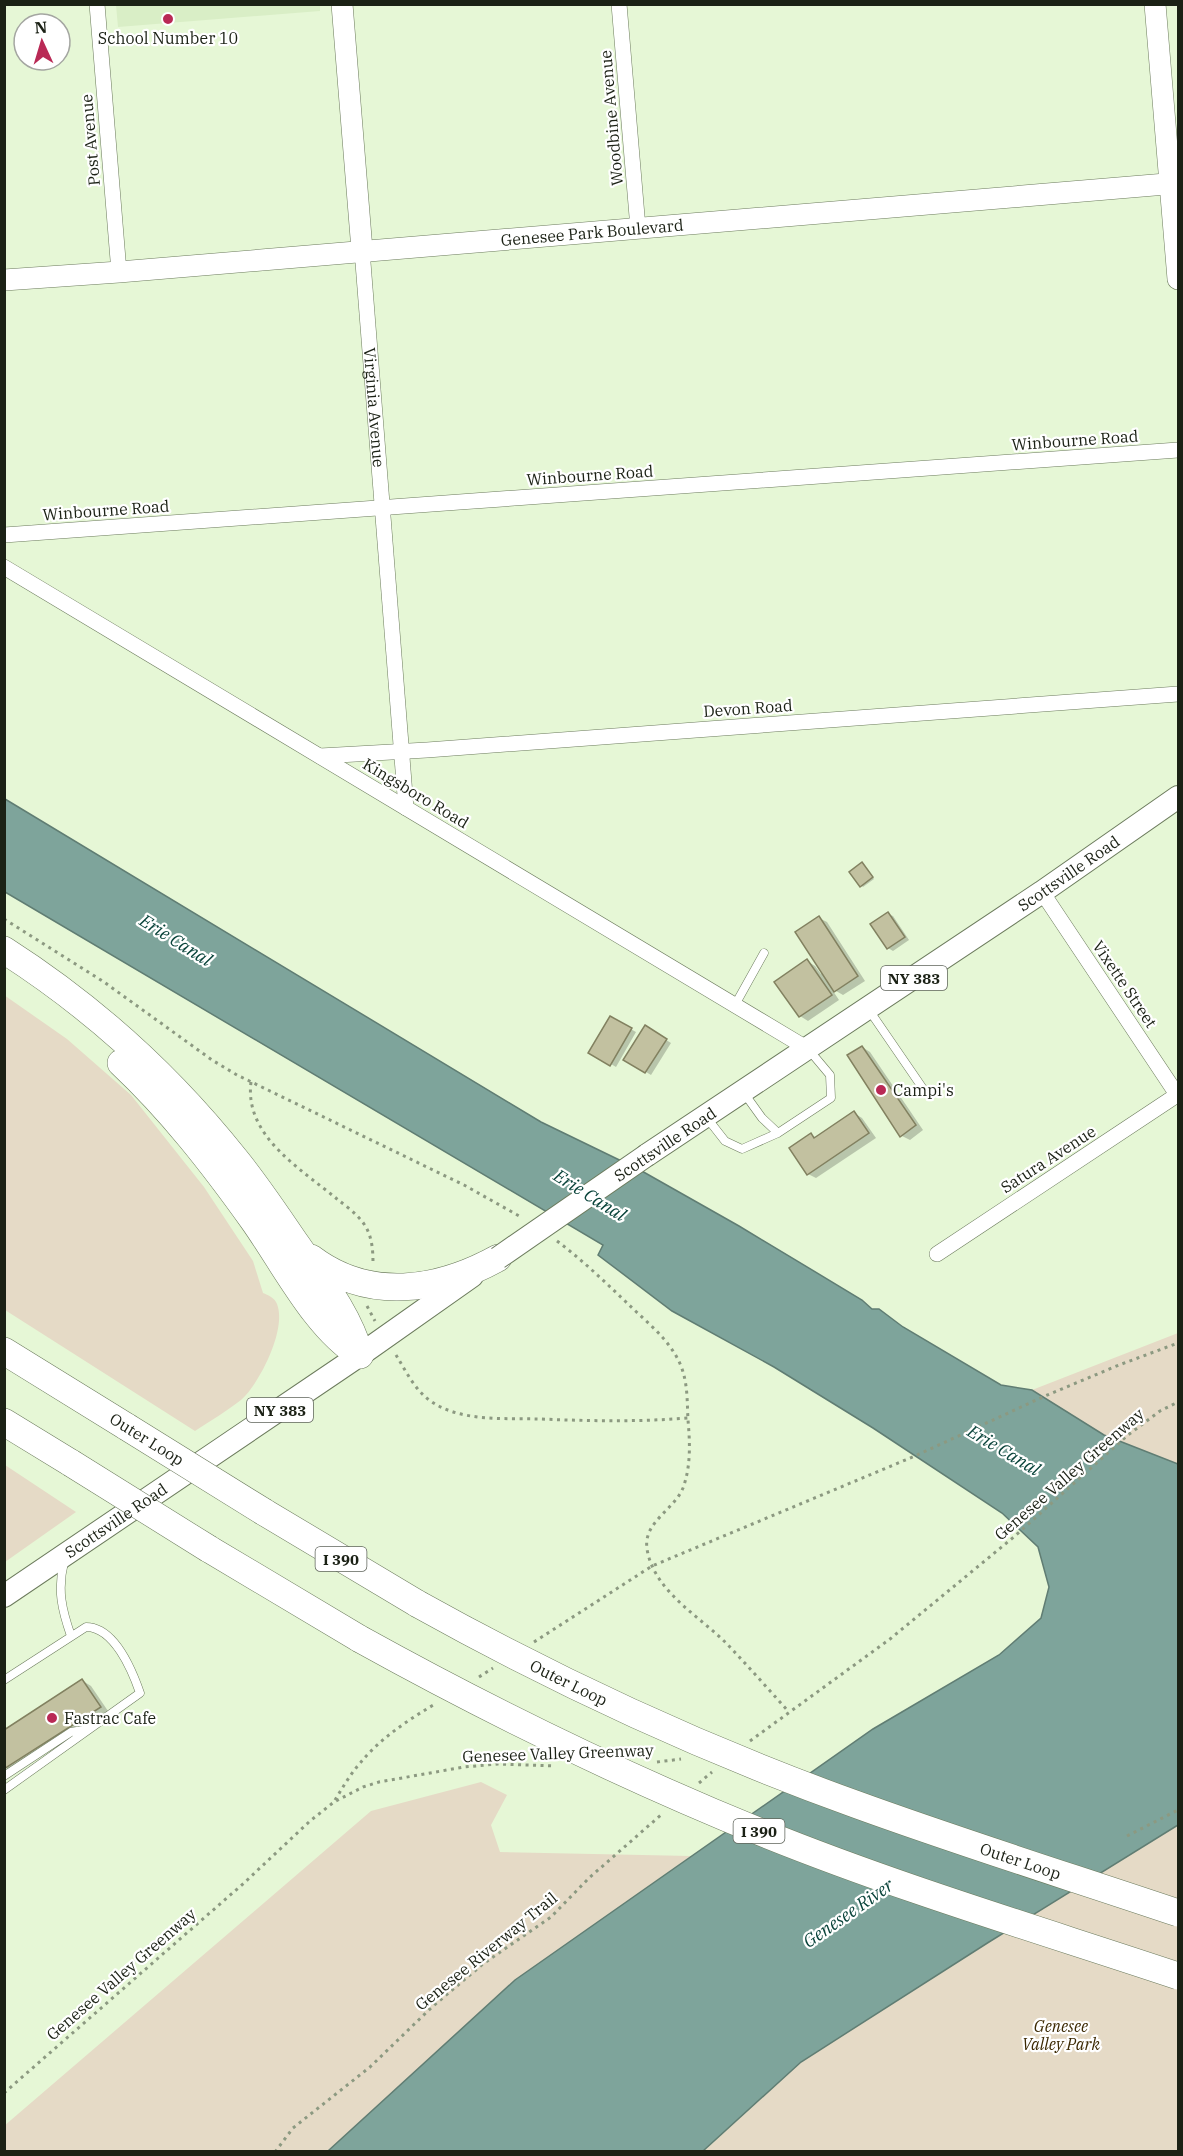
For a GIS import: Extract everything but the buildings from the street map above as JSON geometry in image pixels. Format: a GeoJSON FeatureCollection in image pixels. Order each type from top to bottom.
{"type":"FeatureCollection","features":[{"type":"Feature","properties":{"kind":"highway"},"geometry":{"type":"LineString","coordinates":[[4,950],[99,1019],[174,1089],[235,1159],[297,1245],[342,1311],[356,1339],[360,1354]]}},
{"type":"Feature","properties":{"kind":"highway"},"geometry":{"type":"LineString","coordinates":[[4,972],[44,999],[87,1033],[151,1094],[187,1133],[231,1190],[326,1326],[347,1347],[360,1354]]}},
{"type":"Feature","properties":{"kind":"highway"},"geometry":{"type":"LineString","coordinates":[[297,1245],[316,1262],[342,1276],[386,1286],[418,1287],[435,1283],[470,1272],[498,1258]]}},
{"type":"Feature","properties":{"kind":"highway","name":"Outer Loop"},"geometry":{"type":"LineString","coordinates":[[4,1351],[264,1512],[418,1604],[549,1673],[671,1730],[885,1815],[1179,1913]]}},
{"type":"Feature","properties":{"kind":"highway","name":"I 390"},"geometry":{"type":"LineString","coordinates":[[4,1422],[360,1639],[432,1679],[553,1740],[763,1833],[888,1879],[1179,1976]]}},
{"type":"Feature","properties":{"kind":"highway"},"geometry":{"type":"LineString","coordinates":[[4,1427],[71,1463]]}},
{"type":"Feature","properties":{"kind":"main road","name":"Scottsville Road"},"geometry":{"type":"LineString","coordinates":[[4,1596],[647,1155],[1042,892],[1179,797]]}},
{"type":"Feature","properties":{"kind":"street","name":"Post Avenue"},"geometry":{"type":"LineString","coordinates":[[97,4],[119,272]]}},
{"type":"Feature","properties":{"kind":"street","name":"Virginia Avenue"},"geometry":{"type":"LineString","coordinates":[[342,4],[406,808]]}},
{"type":"Feature","properties":{"kind":"street","name":"Woodbine Avenue"},"geometry":{"type":"LineString","coordinates":[[619,4],[638,228]]}},
{"type":"Feature","properties":{"kind":"street"},"geometry":{"type":"LineString","coordinates":[[1155,4],[1174,183],[1179,279]]}},
{"type":"Feature","properties":{"kind":"street","name":"Genesee Park Boulevard"},"geometry":{"type":"LineString","coordinates":[[4,280],[1174,183]]}},
{"type":"Feature","properties":{"kind":"street","name":"Winbourne Road"},"geometry":{"type":"LineString","coordinates":[[4,535],[1179,450]]}},
{"type":"Feature","properties":{"kind":"street","name":"Kingsboro Road"},"geometry":{"type":"LineString","coordinates":[[4,567],[808,1049]]}},
{"type":"Feature","properties":{"kind":"street","name":"Devon Road"},"geometry":{"type":"LineString","coordinates":[[319,756],[402,752],[1179,694]]}},
{"type":"Feature","properties":{"kind":"street","name":"Vixette Street"},"geometry":{"type":"LineString","coordinates":[[1042,892],[1178,1095]]}},
{"type":"Feature","properties":{"kind":"street","name":"Satura Avenue"},"geometry":{"type":"LineString","coordinates":[[937,1254],[1178,1095]]}},
{"type":"Feature","properties":{"kind":"lane"},"geometry":{"type":"LineString","coordinates":[[735,1005],[764,953]]}},
{"type":"Feature","properties":{"kind":"lane"},"geometry":{"type":"LineString","coordinates":[[868,1009],[926,1094]]}},
{"type":"Feature","properties":{"kind":"lane"},"geometry":{"type":"LineString","coordinates":[[706,1116],[725,1141],[742,1149],[778,1132],[831,1098],[830,1075],[808,1049]]}},
{"type":"Feature","properties":{"kind":"lane"},"geometry":{"type":"LineString","coordinates":[[744,1092],[762,1118],[778,1132]]}},
{"type":"Feature","properties":{"kind":"lane"},"geometry":{"type":"LineString","coordinates":[[66,1555],[60,1577],[61,1607],[71,1636]]}},
{"type":"Feature","properties":{"kind":"lane"},"geometry":{"type":"LineString","coordinates":[[4,1680],[86,1627],[95,1627],[110,1636],[132,1671],[140,1693],[4,1790]]}},
{"type":"Feature","properties":{"kind":"lane"},"geometry":{"type":"LineString","coordinates":[[4,1776],[71,1732],[91,1729]]}},
{"type":"Feature","properties":{"kind":"path"},"geometry":{"type":"LineString","coordinates":[[532,1643],[652,1566],[915,1456],[1045,1396],[1179,1343]]}},
{"type":"Feature","properties":{"kind":"path","name":"Genesee Valley Greenway"},"geometry":{"type":"LineString","coordinates":[[741,1747],[890,1639],[1015,1536],[1128,1435],[1160,1411],[1179,1402]]}},
{"type":"Feature","properties":{"kind":"path"},"geometry":{"type":"LineString","coordinates":[[478,1678],[496,1666]]}},
{"type":"Feature","properties":{"kind":"path"},"geometry":{"type":"LineString","coordinates":[[334,1802],[360,1763],[376,1746],[416,1715],[442,1699]]}},
{"type":"Feature","properties":{"kind":"path","name":"Genesee Valley Greenway"},"geometry":{"type":"LineString","coordinates":[[657,1762],[690,1757]]}},
{"type":"Feature","properties":{"kind":"path","name":"Genesee Valley Greenway"},"geometry":{"type":"LineString","coordinates":[[4,2093],[334,1802],[363,1787],[379,1782],[464,1767],[498,1764],[563,1766]]}},
{"type":"Feature","properties":{"kind":"path"},"geometry":{"type":"LineString","coordinates":[[696,1785],[714,1770]]}},
{"type":"Feature","properties":{"kind":"path","name":"Genesee Riverway Trail"},"geometry":{"type":"LineString","coordinates":[[276,2151],[293,2128],[370,2067],[432,2007],[483,1964],[551,1917],[589,1878],[669,1808]]}},
{"type":"Feature","properties":{"kind":"path"},"geometry":{"type":"LineString","coordinates":[[1127,1836],[1179,1810]]}},
{"type":"Feature","properties":{"kind":"shaded area","name":"School Number 10"},"geometry":{"type":"Polygon","coordinates":[[[116,5],[320,5],[320,11],[118,27],[116,5]]]}},
{"type":"Feature","properties":{"kind":"green space"},"geometry":{"type":"Polygon","coordinates":[[[4,995],[67,1039],[131,1095],[204,1187],[253,1261],[263,1293],[273,1298],[277,1304],[279,1315],[275,1341],[256,1381],[241,1400],[195,1431],[5,1310],[4,995]]]}},
{"type":"Feature","properties":{"kind":"green space"},"geometry":{"type":"Polygon","coordinates":[[[1178,1333],[1178,1464],[1104,1435],[1032,1390],[1178,1333]]]}},
{"type":"Feature","properties":{"kind":"green space"},"geometry":{"type":"Polygon","coordinates":[[[5,1465],[76,1512],[4,1562],[5,1465]]]}},
{"type":"Feature","properties":{"kind":"green space"},"geometry":{"type":"Polygon","coordinates":[[[481,1782],[507,1795],[491,1825],[500,1852],[691,1856],[515,1980],[328,2151],[5,2151],[4,2126],[371,1811],[481,1782]]]}},
{"type":"Feature","properties":{"kind":"green space","name":"Genesee Valley Park"},"geometry":{"type":"Polygon","coordinates":[[[1178,1825],[1178,2151],[703,2152],[801,2062],[1178,1825]]]}},
{"type":"Feature","properties":{"kind":"water"},"geometry":{"type":"Polygon","coordinates":[[[5,799],[541,1122],[640,1170],[739,1226],[862,1300],[872,1309],[879,1309],[903,1327],[1001,1385],[1032,1390],[1104,1435],[1178,1464],[1178,1825],[801,2062],[703,2151],[328,2151],[515,1980],[873,1729],[999,1655],[1041,1618],[1049,1587],[1038,1547],[1002,1513],[873,1428],[774,1367],[672,1311],[598,1255],[603,1245],[5,892],[5,799]]]}},
{"type":"Feature","properties":{"kind":"place","name":"School Number 10"},"geometry":{"type":"Point","coordinates":[168,19]}},
{"type":"Feature","properties":{"kind":"place","name":"Campi's"},"geometry":{"type":"Point","coordinates":[881,1090]}},
{"type":"Feature","properties":{"kind":"place","name":"Fastrac Cafe"},"geometry":{"type":"Point","coordinates":[52,1718]}},
{"type":"Feature","properties":{"kind":"water label","name":"Erie Canal"},"geometry":{"type":"Point","coordinates":[176,940]}},
{"type":"Feature","properties":{"kind":"water label","name":"Erie Canal"},"geometry":{"type":"Point","coordinates":[590,1195]}},
{"type":"Feature","properties":{"kind":"water label","name":"Erie Canal"},"geometry":{"type":"Point","coordinates":[1004,1450]}},
{"type":"Feature","properties":{"kind":"water label","name":"Genesee River"},"geometry":{"type":"Point","coordinates":[848,1913]}}]}
